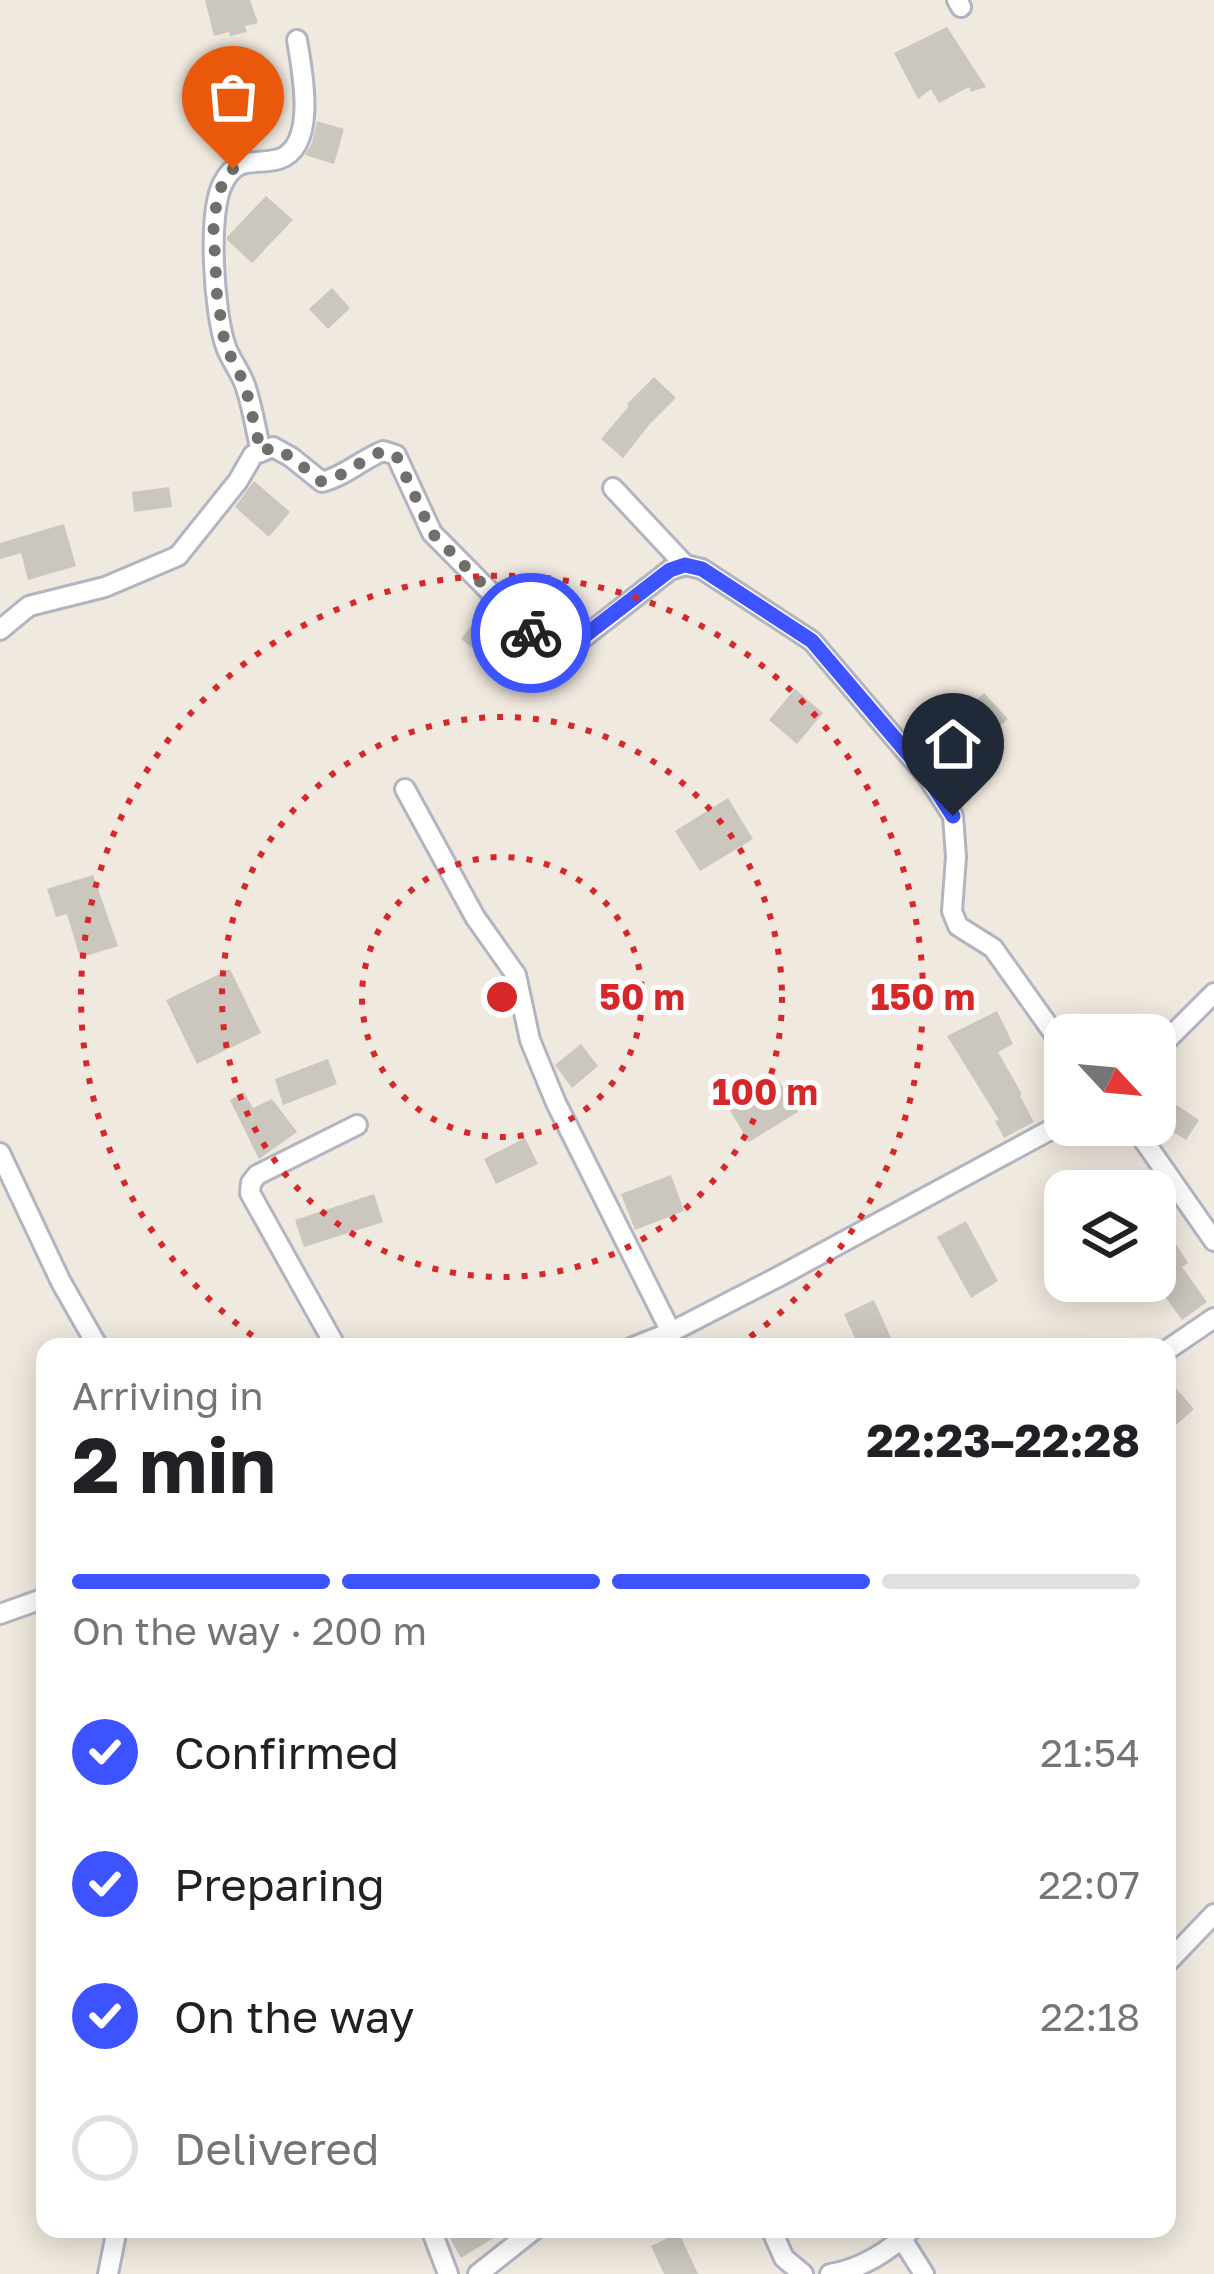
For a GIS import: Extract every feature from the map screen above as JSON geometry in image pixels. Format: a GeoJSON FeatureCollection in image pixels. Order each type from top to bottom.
{"type":"FeatureCollection","features":[{"type":"Feature","properties":{"kind":"street"},"geometry":{"type":"LineString","coordinates":[[261,452],[245,385],[225,345],[213,219],[222,184],[233,169],[248,160],[280,159],[297,146],[305,112],[297,40]]}},
{"type":"Feature","properties":{"kind":"street"},"geometry":{"type":"LineString","coordinates":[[0,630],[29,606],[105,587],[178,556],[254,455],[273,447],[322,482],[340,477],[359,461],[383,451],[396,455],[432,533],[539,641],[554,649],[570,647],[670,570],[685,565],[702,569],[812,641],[927,776],[953,816],[952,911],[958,926],[993,948],[1044,1019]]}},
{"type":"Feature","properties":{"kind":"street"},"geometry":{"type":"LineString","coordinates":[[613,488],[685,565]]}},
{"type":"Feature","properties":{"kind":"street"},"geometry":{"type":"LineString","coordinates":[[405,789],[476,917],[516,975],[530,1040],[556,1103],[671,1332]]}},
{"type":"Feature","properties":{"kind":"street"},"geometry":{"type":"LineString","coordinates":[[1176,1031],[1214,993]]}},
{"type":"Feature","properties":{"kind":"street"},"geometry":{"type":"LineString","coordinates":[[331,1338],[250,1193],[256,1175],[357,1125]]}},
{"type":"Feature","properties":{"kind":"street"},"geometry":{"type":"LineString","coordinates":[[656,1338],[1044,1133]]}},
{"type":"Feature","properties":{"kind":"street"},"geometry":{"type":"LineString","coordinates":[[1148,1146],[1214,1241]]}},
{"type":"Feature","properties":{"kind":"street"},"geometry":{"type":"LineString","coordinates":[[0,1153],[93,1338]]}},
{"type":"Feature","properties":{"kind":"street"},"geometry":{"type":"LineString","coordinates":[[1176,1344],[1214,1318]]}},
{"type":"Feature","properties":{"kind":"street"},"geometry":{"type":"LineString","coordinates":[[0,1614],[36,1601]]}},
{"type":"Feature","properties":{"kind":"street"},"geometry":{"type":"LineString","coordinates":[[1176,1954],[1214,1915]]}},
{"type":"Feature","properties":{"kind":"street"},"geometry":{"type":"LineString","coordinates":[[108,2274],[115,2238]]}},
{"type":"Feature","properties":{"kind":"street"},"geometry":{"type":"LineString","coordinates":[[434,2238],[448,2274]]}},
{"type":"Feature","properties":{"kind":"street"},"geometry":{"type":"LineString","coordinates":[[478,2274],[524,2238]]}},
{"type":"Feature","properties":{"kind":"street"},"geometry":{"type":"LineString","coordinates":[[775,2238],[784,2258],[803,2274]]}},
{"type":"Feature","properties":{"kind":"street"},"geometry":{"type":"LineString","coordinates":[[830,2274],[853,2270],[901,2238]]}},
{"type":"Feature","properties":{"kind":"street"},"geometry":{"type":"LineString","coordinates":[[909,2238],[924,2274]]}},
{"type":"Feature","properties":{"kind":"building"},"geometry":{"type":"Polygon","coordinates":[[[205,0],[250,0],[258,23],[245,26],[247,32],[214,36],[205,0]]]}},
{"type":"Feature","properties":{"kind":"building"},"geometry":{"type":"Polygon","coordinates":[[[947,27],[986,87],[971,92],[969,87],[939,103],[931,89],[918,99],[894,53],[947,27]]]}},
{"type":"Feature","properties":{"kind":"building"},"geometry":{"type":"Polygon","coordinates":[[[317,121],[344,129],[334,164],[305,155],[317,121]]]}},
{"type":"Feature","properties":{"kind":"building"},"geometry":{"type":"Polygon","coordinates":[[[266,196],[293,220],[252,263],[227,237],[266,196]]]}},
{"type":"Feature","properties":{"kind":"building"},"geometry":{"type":"Polygon","coordinates":[[[332,288],[350,308],[328,329],[309,309],[332,288]]]}},
{"type":"Feature","properties":{"kind":"building"},"geometry":{"type":"Polygon","coordinates":[[[654,377],[676,398],[623,458],[601,439],[654,377]]]}},
{"type":"Feature","properties":{"kind":"building"},"geometry":{"type":"Polygon","coordinates":[[[254,481],[290,512],[269,537],[235,507],[254,481]]]}},
{"type":"Feature","properties":{"kind":"building"},"geometry":{"type":"Polygon","coordinates":[[[169,487],[172,507],[134,512],[132,492],[169,487]]]}},
{"type":"Feature","properties":{"kind":"building"},"geometry":{"type":"Polygon","coordinates":[[[64,524],[76,566],[28,580],[21,553],[0,559],[0,543],[64,524]]]}},
{"type":"Feature","properties":{"kind":"building"},"geometry":{"type":"Polygon","coordinates":[[[481,614],[511,638],[491,663],[461,639],[481,614]]]}},
{"type":"Feature","properties":{"kind":"building"},"geometry":{"type":"Polygon","coordinates":[[[795,689],[823,713],[797,744],[769,720],[795,689]]]}},
{"type":"Feature","properties":{"kind":"building"},"geometry":{"type":"Polygon","coordinates":[[[984,693],[1008,719],[985,739],[962,713],[984,693]]]}},
{"type":"Feature","properties":{"kind":"building"},"geometry":{"type":"Polygon","coordinates":[[[728,798],[753,839],[700,871],[675,831],[728,798]]]}},
{"type":"Feature","properties":{"kind":"building"},"geometry":{"type":"Polygon","coordinates":[[[93,875],[118,946],[80,958],[67,914],[56,917],[47,889],[93,875]]]}},
{"type":"Feature","properties":{"kind":"building"},"geometry":{"type":"Polygon","coordinates":[[[230,969],[261,1033],[197,1064],[166,1000],[230,969]]]}},
{"type":"Feature","properties":{"kind":"building"},"geometry":{"type":"Polygon","coordinates":[[[997,1011],[1013,1044],[998,1052],[1034,1122],[1004,1138],[995,1121],[999,1120],[947,1036],[997,1011]]]}},
{"type":"Feature","properties":{"kind":"building"},"geometry":{"type":"Polygon","coordinates":[[[581,1044],[598,1066],[572,1088],[555,1065],[581,1044]]]}},
{"type":"Feature","properties":{"kind":"building"},"geometry":{"type":"Polygon","coordinates":[[[328,1059],[337,1084],[283,1105],[275,1079],[328,1059]]]}},
{"type":"Feature","properties":{"kind":"building"},"geometry":{"type":"Polygon","coordinates":[[[778,1079],[798,1112],[749,1142],[729,1109],[778,1079]]]}},
{"type":"Feature","properties":{"kind":"building"},"geometry":{"type":"Polygon","coordinates":[[[244,1092],[253,1108],[272,1099],[297,1132],[259,1159],[230,1100],[244,1092]]]}},
{"type":"Feature","properties":{"kind":"building"},"geometry":{"type":"Polygon","coordinates":[[[1176,1105],[1199,1120],[1186,1140],[1176,1134],[1176,1105]]]}},
{"type":"Feature","properties":{"kind":"building"},"geometry":{"type":"Polygon","coordinates":[[[525,1138],[538,1164],[496,1184],[484,1159],[525,1138]]]}},
{"type":"Feature","properties":{"kind":"building"},"geometry":{"type":"Polygon","coordinates":[[[671,1175],[684,1211],[635,1230],[621,1194],[671,1175]]]}},
{"type":"Feature","properties":{"kind":"building"},"geometry":{"type":"Polygon","coordinates":[[[374,1194],[383,1222],[304,1247],[295,1220],[374,1194]]]}},
{"type":"Feature","properties":{"kind":"building"},"geometry":{"type":"Polygon","coordinates":[[[966,1221],[998,1281],[971,1298],[937,1237],[966,1221]]]}},
{"type":"Feature","properties":{"kind":"building"},"geometry":{"type":"Polygon","coordinates":[[[1176,1244],[1188,1263],[1182,1267],[1207,1302],[1182,1320],[1169,1302],[1176,1302],[1176,1244]]]}},
{"type":"Feature","properties":{"kind":"building"},"geometry":{"type":"Polygon","coordinates":[[[874,1300],[891,1338],[855,1338],[844,1314],[874,1300]]]}},
{"type":"Feature","properties":{"kind":"building"},"geometry":{"type":"Polygon","coordinates":[[[1176,1388],[1194,1409],[1176,1425],[1176,1388]]]}},
{"type":"Feature","properties":{"kind":"building"},"geometry":{"type":"Polygon","coordinates":[[[450,2238],[493,2238],[461,2258],[450,2238]]]}},
{"type":"Feature","properties":{"kind":"building"},"geometry":{"type":"Polygon","coordinates":[[[681,2238],[698,2274],[664,2274],[651,2246],[681,2238]]]}},
{"type":"Feature","properties":{"kind":"way so far"},"geometry":{"type":"LineString","coordinates":[[233,169],[222,184],[213,219],[217,295],[225,345],[245,385],[261,452],[273,447],[322,482],[340,477],[359,461],[383,451],[396,455],[432,533],[531,633]]}},
{"type":"Feature","properties":{"kind":"route"},"geometry":{"type":"LineString","coordinates":[[531,633],[554,649],[570,647],[670,570],[685,565],[702,569],[812,641],[927,776],[953,816]]}}]}
